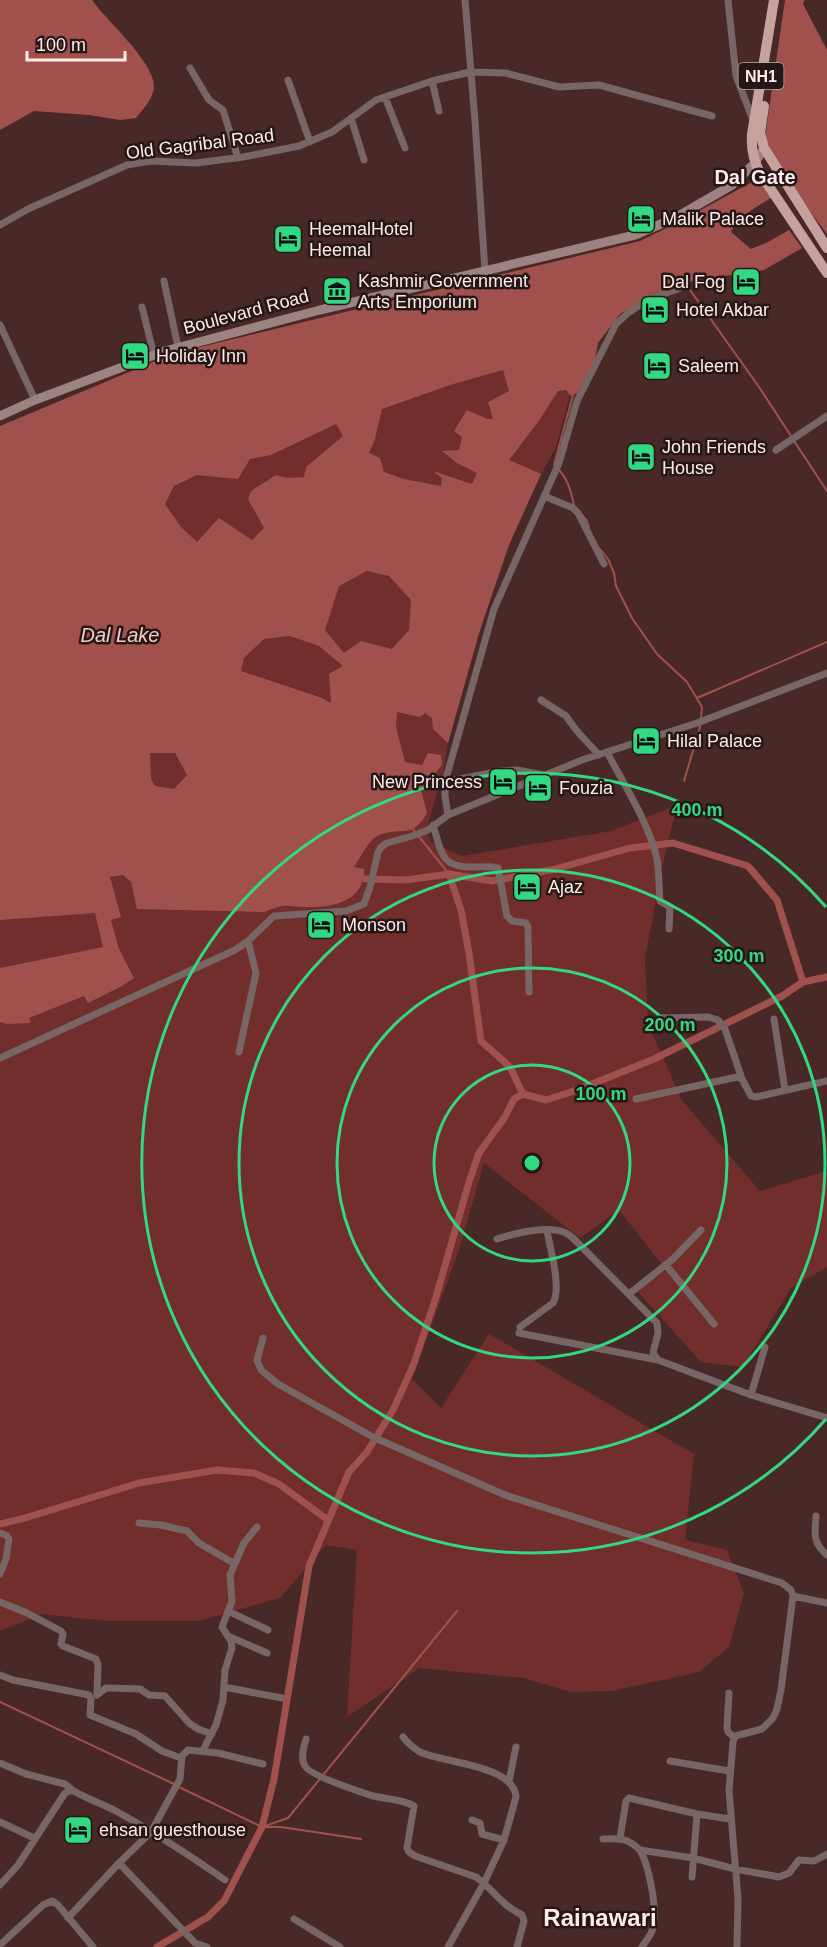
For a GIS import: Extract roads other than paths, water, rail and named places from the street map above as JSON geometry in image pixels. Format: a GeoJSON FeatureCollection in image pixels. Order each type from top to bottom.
{"type":"FeatureCollection","features":[{"type":"Feature","properties":{"kind":"highway","name":"NH1"},"geometry":{"type":"LineString","coordinates":[[774,0],[752,141],[757,168],[827,273]]}},
{"type":"Feature","properties":{"kind":"highway","name":"NH1"},"geometry":{"type":"LineString","coordinates":[[781,0],[760,139],[771,163],[827,248]]}},
{"type":"Feature","properties":{"kind":"main road","name":"Boulevard Road"},"geometry":{"type":"LineString","coordinates":[[0,416],[35,400],[178,347],[320,310],[635,235],[675,218],[732,185],[757,168],[764,148]]}},
{"type":"Feature","properties":{"kind":"street"},"geometry":{"type":"LineString","coordinates":[[465,0],[476,121],[485,271]]}},
{"type":"Feature","properties":{"kind":"street"},"geometry":{"type":"LineString","coordinates":[[728,0],[736,76],[754,123]]}},
{"type":"Feature","properties":{"kind":"street"},"geometry":{"type":"LineString","coordinates":[[190,68],[209,100],[223,110],[238,158]]}},
{"type":"Feature","properties":{"kind":"street","name":"Old Gagribal Road"},"geometry":{"type":"LineString","coordinates":[[0,225],[28,208],[127,165],[150,161],[196,163],[238,158],[299,146],[332,132],[376,100],[432,81],[470,72],[506,73],[559,87],[599,85],[712,116]]}},
{"type":"Feature","properties":{"kind":"street"},"geometry":{"type":"LineString","coordinates":[[288,80],[310,142]]}},
{"type":"Feature","properties":{"kind":"street"},"geometry":{"type":"LineString","coordinates":[[432,81],[439,111]]}},
{"type":"Feature","properties":{"kind":"street"},"geometry":{"type":"LineString","coordinates":[[385,97],[405,148]]}},
{"type":"Feature","properties":{"kind":"street"},"geometry":{"type":"LineString","coordinates":[[351,118],[364,160]]}},
{"type":"Feature","properties":{"kind":"street"},"geometry":{"type":"LineString","coordinates":[[164,281],[178,347]]}},
{"type":"Feature","properties":{"kind":"street"},"geometry":{"type":"LineString","coordinates":[[448,815],[445,796],[446,782],[494,609],[559,463],[577,401],[596,367],[611,330],[622,318],[649,299],[678,289]]}},
{"type":"Feature","properties":{"kind":"street"},"geometry":{"type":"LineString","coordinates":[[142,307],[154,355]]}},
{"type":"Feature","properties":{"kind":"street"},"geometry":{"type":"LineString","coordinates":[[0,326],[35,400]]}},
{"type":"Feature","properties":{"kind":"street"},"geometry":{"type":"LineString","coordinates":[[776,450],[827,416]]}},
{"type":"Feature","properties":{"kind":"street"},"geometry":{"type":"LineString","coordinates":[[544,496],[573,508],[578,513],[604,564]]}},
{"type":"Feature","properties":{"kind":"street"},"geometry":{"type":"LineString","coordinates":[[0,1058],[235,950],[274,916],[346,911],[359,907],[367,899],[381,847],[387,843],[412,836],[448,815],[603,753],[706,720],[827,673]]}},
{"type":"Feature","properties":{"kind":"street"},"geometry":{"type":"LineString","coordinates":[[541,700],[567,716],[576,730],[603,753],[640,815],[654,850],[660,901],[670,907],[669,929]]}},
{"type":"Feature","properties":{"kind":"street"},"geometry":{"type":"LineString","coordinates":[[446,782],[517,770],[545,776]]}},
{"type":"Feature","properties":{"kind":"street"},"geometry":{"type":"LineString","coordinates":[[431,827],[442,854],[449,863],[464,868],[494,867],[499,869],[508,918],[526,924],[528,927],[529,992]]}},
{"type":"Feature","properties":{"kind":"street"},"geometry":{"type":"LineString","coordinates":[[239,1052],[256,973],[248,941]]}},
{"type":"Feature","properties":{"kind":"street"},"geometry":{"type":"LineString","coordinates":[[660,1018],[708,1017],[721,1023],[742,1079],[749,1094],[753,1097],[827,1081]]}},
{"type":"Feature","properties":{"kind":"street"},"geometry":{"type":"LineString","coordinates":[[774,1019],[785,1090]]}},
{"type":"Feature","properties":{"kind":"street"},"geometry":{"type":"LineString","coordinates":[[636,1099],[734,1077],[742,1079]]}},
{"type":"Feature","properties":{"kind":"street"},"geometry":{"type":"LineString","coordinates":[[629,1294],[666,1265],[701,1230]]}},
{"type":"Feature","properties":{"kind":"street"},"geometry":{"type":"LineString","coordinates":[[497,1239],[525,1232],[547,1231],[564,1232],[570,1236],[657,1323],[658,1333],[653,1353],[658,1360]]}},
{"type":"Feature","properties":{"kind":"street"},"geometry":{"type":"LineString","coordinates":[[547,1231],[556,1298],[520,1330],[658,1360],[751,1395],[827,1418]]}},
{"type":"Feature","properties":{"kind":"street"},"geometry":{"type":"LineString","coordinates":[[666,1265],[714,1324]]}},
{"type":"Feature","properties":{"kind":"street"},"geometry":{"type":"LineString","coordinates":[[263,1338],[257,1360],[261,1370],[278,1384],[373,1437],[505,1495],[782,1583],[791,1590],[793,1596],[782,1690],[777,1709],[762,1729],[734,1737]]}},
{"type":"Feature","properties":{"kind":"street"},"geometry":{"type":"LineString","coordinates":[[751,1395],[765,1347]]}},
{"type":"Feature","properties":{"kind":"street"},"geometry":{"type":"LineString","coordinates":[[816,1516],[815,1537],[818,1546],[827,1555]]}},
{"type":"Feature","properties":{"kind":"street"},"geometry":{"type":"LineString","coordinates":[[139,1523],[160,1525],[187,1532],[234,1564]]}},
{"type":"Feature","properties":{"kind":"street"},"geometry":{"type":"LineString","coordinates":[[202,1750],[212,1734],[221,1709],[225,1670],[232,1648],[231,1641],[222,1625],[232,1601],[229,1578],[244,1543],[257,1527]]}},
{"type":"Feature","properties":{"kind":"street"},"geometry":{"type":"LineString","coordinates":[[0,1533],[9,1539],[6,1559],[0,1574]]}},
{"type":"Feature","properties":{"kind":"street"},"geometry":{"type":"LineString","coordinates":[[793,1596],[827,1603]]}},
{"type":"Feature","properties":{"kind":"street"},"geometry":{"type":"LineString","coordinates":[[0,1602],[61,1631],[63,1646],[96,1659],[98,1665],[90,1715],[136,1734],[162,1751],[181,1758]]}},
{"type":"Feature","properties":{"kind":"street"},"geometry":{"type":"LineString","coordinates":[[228,1611],[268,1629]]}},
{"type":"Feature","properties":{"kind":"street"},"geometry":{"type":"LineString","coordinates":[[228,1636],[267,1653]]}},
{"type":"Feature","properties":{"kind":"street"},"geometry":{"type":"LineString","coordinates":[[0,1675],[29,1684],[94,1697]]}},
{"type":"Feature","properties":{"kind":"street"},"geometry":{"type":"LineString","coordinates":[[224,1687],[282,1698]]}},
{"type":"Feature","properties":{"kind":"street"},"geometry":{"type":"LineString","coordinates":[[94,1697],[106,1688],[137,1689],[143,1690],[148,1695],[165,1695],[189,1723],[198,1730],[212,1734]]}},
{"type":"Feature","properties":{"kind":"street"},"geometry":{"type":"LineString","coordinates":[[729,1693],[727,1728],[734,1737]]}},
{"type":"Feature","properties":{"kind":"street"},"geometry":{"type":"LineString","coordinates":[[402,1737],[413,1748],[423,1753],[488,1771],[509,1781],[515,1790],[516,1797],[504,1840],[484,1883],[448,1947]]}},
{"type":"Feature","properties":{"kind":"street"},"geometry":{"type":"LineString","coordinates":[[734,1737],[729,1771],[730,1819],[738,1899],[737,1947]]}},
{"type":"Feature","properties":{"kind":"street"},"geometry":{"type":"LineString","coordinates":[[306,1739],[303,1750],[304,1763],[311,1772],[374,1796],[412,1805],[414,1808],[407,1848],[409,1852],[463,1872],[484,1883],[504,1905],[524,1918],[519,1946]]}},
{"type":"Feature","properties":{"kind":"street"},"geometry":{"type":"LineString","coordinates":[[509,1781],[516,1747]]}},
{"type":"Feature","properties":{"kind":"street"},"geometry":{"type":"LineString","coordinates":[[69,1918],[151,1832],[180,1779],[181,1758],[188,1750],[202,1750],[263,1764]]}},
{"type":"Feature","properties":{"kind":"street"},"geometry":{"type":"LineString","coordinates":[[670,1761],[729,1771]]}},
{"type":"Feature","properties":{"kind":"street"},"geometry":{"type":"LineString","coordinates":[[0,1763],[26,1774],[65,1784],[178,1848],[225,1880]]}},
{"type":"Feature","properties":{"kind":"street"},"geometry":{"type":"LineString","coordinates":[[0,1885],[18,1865],[65,1793],[72,1790]]}},
{"type":"Feature","properties":{"kind":"street"},"geometry":{"type":"LineString","coordinates":[[620,1838],[628,1798],[730,1819]]}},
{"type":"Feature","properties":{"kind":"street"},"geometry":{"type":"LineString","coordinates":[[692,1877],[697,1814]]}},
{"type":"Feature","properties":{"kind":"street"},"geometry":{"type":"LineString","coordinates":[[472,1820],[480,1823],[482,1834],[504,1840]]}},
{"type":"Feature","properties":{"kind":"street"},"geometry":{"type":"LineString","coordinates":[[0,1822],[34,1838]]}},
{"type":"Feature","properties":{"kind":"street"},"geometry":{"type":"LineString","coordinates":[[603,1839],[620,1838],[634,1845],[645,1859],[654,1906],[652,1932],[642,1947]]}},
{"type":"Feature","properties":{"kind":"street"},"geometry":{"type":"LineString","coordinates":[[639,1850],[693,1858],[779,1877],[789,1873],[799,1860],[814,1861],[827,1854]]}},
{"type":"Feature","properties":{"kind":"street"},"geometry":{"type":"LineString","coordinates":[[119,1863],[195,1942],[207,1947]]}},
{"type":"Feature","properties":{"kind":"street"},"geometry":{"type":"LineString","coordinates":[[0,1945],[49,1901],[55,1902],[93,1947]]}},
{"type":"Feature","properties":{"kind":"street"},"geometry":{"type":"LineString","coordinates":[[294,1919],[340,1947]]}},
{"type":"Feature","properties":{"kind":"waterway"},"geometry":{"type":"LineString","coordinates":[[685,283],[791,436]]}},
{"type":"Feature","properties":{"kind":"waterway"},"geometry":{"type":"LineString","coordinates":[[573,395],[554,465],[568,484],[574,506]]}},
{"type":"Feature","properties":{"kind":"waterway"},"geometry":{"type":"LineString","coordinates":[[794,441],[827,491]]}},
{"type":"Feature","properties":{"kind":"waterway"},"geometry":{"type":"LineString","coordinates":[[582,515],[589,528]]}},
{"type":"Feature","properties":{"kind":"waterway"},"geometry":{"type":"LineString","coordinates":[[600,549],[608,559],[616,586],[632,618],[657,654],[687,682],[702,707],[700,727],[684,781]]}},
{"type":"Feature","properties":{"kind":"waterway"},"geometry":{"type":"LineString","coordinates":[[697,698],[827,642]]}},
{"type":"Feature","properties":{"kind":"waterway"},"geometry":{"type":"LineString","coordinates":[[412,828],[449,874]]}},
{"type":"Feature","properties":{"kind":"waterway"},"geometry":{"type":"LineString","coordinates":[[365,879],[406,880],[449,874],[492,881],[555,869],[630,848],[673,843],[748,866],[777,900],[803,982]]}},
{"type":"Feature","properties":{"kind":"waterway"},"geometry":{"type":"LineString","coordinates":[[449,874],[461,910],[481,1041],[510,1067],[523,1094]]}},
{"type":"Feature","properties":{"kind":"waterway"},"geometry":{"type":"LineString","coordinates":[[157,1947],[208,1917],[224,1901],[262,1827],[274,1779],[309,1566],[349,1472],[367,1452],[393,1410],[413,1366],[479,1153],[505,1117],[514,1099],[523,1094],[546,1100],[577,1090],[654,1059],[782,996],[803,982],[827,977]]}},
{"type":"Feature","properties":{"kind":"waterway"},"geometry":{"type":"LineString","coordinates":[[0,1524],[139,1483],[217,1470],[254,1473],[279,1484],[328,1520]]}},
{"type":"Feature","properties":{"kind":"waterway"},"geometry":{"type":"LineString","coordinates":[[265,1826],[288,1818],[457,1611]]}},
{"type":"Feature","properties":{"kind":"waterway"},"geometry":{"type":"LineString","coordinates":[[0,1702],[174,1784]]}},
{"type":"Feature","properties":{"kind":"waterway"},"geometry":{"type":"LineString","coordinates":[[179,1787],[262,1827],[281,1827],[361,1839]]}},
{"type":"Feature","properties":{"kind":"place","name":"Malik Palace"},"geometry":{"type":"Point","coordinates":[641,219]}},
{"type":"Feature","properties":{"kind":"place","name":"HeemalHotel Heemal"},"geometry":{"type":"Point","coordinates":[288,239]}},
{"type":"Feature","properties":{"kind":"place","name":"Dal Fog"},"geometry":{"type":"Point","coordinates":[746,282]}},
{"type":"Feature","properties":{"kind":"place","name":"Kashmir Government Arts Emporium"},"geometry":{"type":"Point","coordinates":[337,291]}},
{"type":"Feature","properties":{"kind":"place","name":"Hotel Akbar"},"geometry":{"type":"Point","coordinates":[655,310]}},
{"type":"Feature","properties":{"kind":"place","name":"Holiday Inn"},"geometry":{"type":"Point","coordinates":[135,356]}},
{"type":"Feature","properties":{"kind":"place","name":"Saleem"},"geometry":{"type":"Point","coordinates":[657,366]}},
{"type":"Feature","properties":{"kind":"place","name":"John Friends House"},"geometry":{"type":"Point","coordinates":[641,457]}},
{"type":"Feature","properties":{"kind":"place","name":"Hilal Palace"},"geometry":{"type":"Point","coordinates":[646,741]}},
{"type":"Feature","properties":{"kind":"place","name":"New Princess"},"geometry":{"type":"Point","coordinates":[503,782]}},
{"type":"Feature","properties":{"kind":"place","name":"Fouzia"},"geometry":{"type":"Point","coordinates":[538,788]}},
{"type":"Feature","properties":{"kind":"place","name":"Ajaz"},"geometry":{"type":"Point","coordinates":[527,887]}},
{"type":"Feature","properties":{"kind":"place","name":"Monson"},"geometry":{"type":"Point","coordinates":[321,925]}},
{"type":"Feature","properties":{"kind":"place","name":"ehsan guesthouse"},"geometry":{"type":"Point","coordinates":[78,1830]}},
{"type":"Feature","properties":{"kind":"district","name":"Dal Gate"},"geometry":{"type":"Point","coordinates":[755,177]}},
{"type":"Feature","properties":{"kind":"district","name":"Rainawari"},"geometry":{"type":"Point","coordinates":[600,1918]}},
{"type":"Feature","properties":{"kind":"water label","name":"Dal Lake"},"geometry":{"type":"Point","coordinates":[120,635]}}]}
